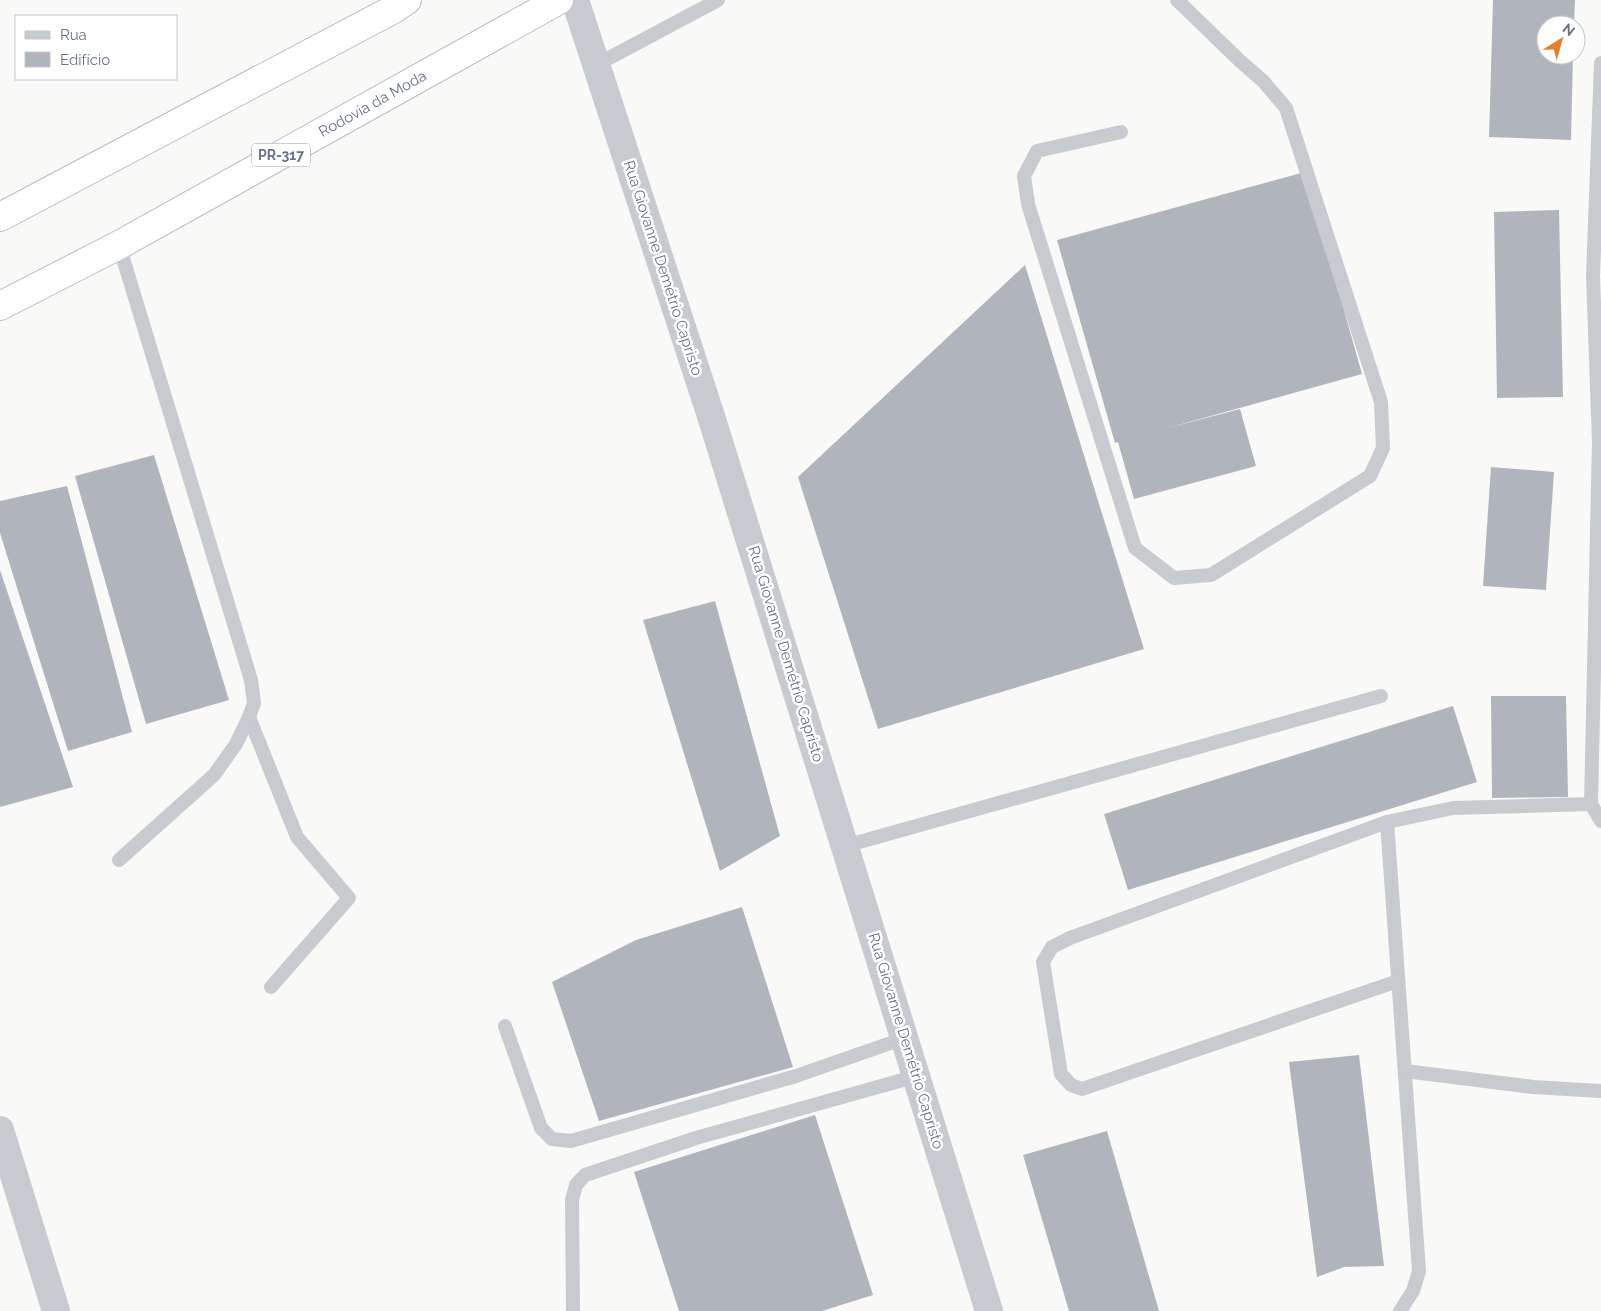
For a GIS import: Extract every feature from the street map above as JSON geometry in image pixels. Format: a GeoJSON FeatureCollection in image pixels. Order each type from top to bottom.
{"type":"FeatureCollection","features":[{"type":"Feature","properties":{"kind":"highway"},"geometry":{"type":"LineString","coordinates":[[0,217],[392,10],[407,0]]}},
{"type":"Feature","properties":{"kind":"highway","name":"Rodovia da Moda"},"geometry":{"type":"LineString","coordinates":[[0,306],[119,245],[559,0]]}},
{"type":"Feature","properties":{"kind":"street","name":"Rua Giovanne Demétrio Capristo"},"geometry":{"type":"LineString","coordinates":[[575,0],[712,416],[989,1311]]}},
{"type":"Feature","properties":{"kind":"street"},"geometry":{"type":"LineString","coordinates":[[0,1130],[56,1311]]}},
{"type":"Feature","properties":{"kind":"lane"},"geometry":{"type":"LineString","coordinates":[[596,65],[718,0]]}},
{"type":"Feature","properties":{"kind":"lane"},"geometry":{"type":"LineString","coordinates":[[1121,132],[1036,151],[1024,176],[1028,204],[1135,548],[1174,578],[1211,576],[1370,476],[1383,448],[1382,430],[1380,402],[1286,108],[1263,81],[1177,0]]}},
{"type":"Feature","properties":{"kind":"lane"},"geometry":{"type":"LineString","coordinates":[[1601,63],[1593,276],[1600,442],[1592,804],[1601,821]]}},
{"type":"Feature","properties":{"kind":"lane"},"geometry":{"type":"LineString","coordinates":[[119,245],[251,680],[254,703],[236,744],[214,776],[119,860]]}},
{"type":"Feature","properties":{"kind":"lane"},"geometry":{"type":"LineString","coordinates":[[845,846],[1380,696]]}},
{"type":"Feature","properties":{"kind":"lane"},"geometry":{"type":"LineString","coordinates":[[249,717],[297,837],[349,898],[271,987]]}},
{"type":"Feature","properties":{"kind":"lane"},"geometry":{"type":"LineString","coordinates":[[1398,981],[1082,1089],[1071,1086],[1061,1074],[1043,962],[1052,947],[1070,938],[1387,822],[1453,808],[1592,804]]}},
{"type":"Feature","properties":{"kind":"lane"},"geometry":{"type":"LineString","coordinates":[[1387,822],[1419,1271],[1412,1292],[1400,1311]]}},
{"type":"Feature","properties":{"kind":"lane"},"geometry":{"type":"LineString","coordinates":[[504,1026],[541,1128],[552,1139],[571,1141],[796,1076],[905,1038]]}},
{"type":"Feature","properties":{"kind":"lane"},"geometry":{"type":"LineString","coordinates":[[1405,1071],[1533,1087],[1601,1091]]}},
{"type":"Feature","properties":{"kind":"lane"},"geometry":{"type":"LineString","coordinates":[[572,1311],[572,1200],[576,1185],[585,1175],[696,1138],[916,1076]]}},
{"type":"Feature","properties":{"kind":"building"},"geometry":{"type":"Polygon","coordinates":[[[1493,0],[1575,0],[1574,15],[1536,15],[1536,65],[1573,65],[1571,140],[1489,137],[1493,0]]]}},
{"type":"Feature","properties":{"kind":"building"},"geometry":{"type":"Polygon","coordinates":[[[1305,172],[1362,374],[1164,429],[1240,409],[1256,466],[1134,499],[1118,442],[1115,443],[1057,240],[1305,172]]]}},
{"type":"Feature","properties":{"kind":"building"},"geometry":{"type":"Polygon","coordinates":[[[1559,210],[1563,397],[1497,398],[1494,212],[1559,210]]]}},
{"type":"Feature","properties":{"kind":"building"},"geometry":{"type":"Polygon","coordinates":[[[1025,265],[1144,649],[878,729],[798,477],[1025,265]]]}},
{"type":"Feature","properties":{"kind":"building"},"geometry":{"type":"Polygon","coordinates":[[[154,455],[229,700],[146,724],[75,476],[154,455]]]}},
{"type":"Feature","properties":{"kind":"building"},"geometry":{"type":"Polygon","coordinates":[[[1491,467],[1554,472],[1546,590],[1483,586],[1491,467]]]}},
{"type":"Feature","properties":{"kind":"building"},"geometry":{"type":"Polygon","coordinates":[[[67,486],[132,732],[68,751],[0,533],[0,501],[67,486]]]}},
{"type":"Feature","properties":{"kind":"building"},"geometry":{"type":"Polygon","coordinates":[[[0,570],[73,787],[0,807],[0,570]]]}},
{"type":"Feature","properties":{"kind":"building"},"geometry":{"type":"Polygon","coordinates":[[[715,601],[780,836],[720,871],[643,620],[715,601]]]}},
{"type":"Feature","properties":{"kind":"building"},"geometry":{"type":"Polygon","coordinates":[[[1491,696],[1566,696],[1568,797],[1492,798],[1491,696]]]}},
{"type":"Feature","properties":{"kind":"building"},"geometry":{"type":"Polygon","coordinates":[[[1453,706],[1477,782],[1128,890],[1104,814],[1453,706]]]}},
{"type":"Feature","properties":{"kind":"building"},"geometry":{"type":"Polygon","coordinates":[[[742,907],[793,1067],[599,1121],[552,982],[636,940],[742,907]]]}},
{"type":"Feature","properties":{"kind":"building"},"geometry":{"type":"Polygon","coordinates":[[[1359,1055],[1384,1266],[1344,1267],[1317,1277],[1289,1062],[1359,1055]]]}},
{"type":"Feature","properties":{"kind":"building"},"geometry":{"type":"Polygon","coordinates":[[[815,1115],[873,1295],[822,1311],[679,1311],[634,1172],[815,1115]]]}},
{"type":"Feature","properties":{"kind":"building"},"geometry":{"type":"Polygon","coordinates":[[[1107,1131],[1159,1311],[1069,1311],[1023,1155],[1107,1131]]]}}]}
